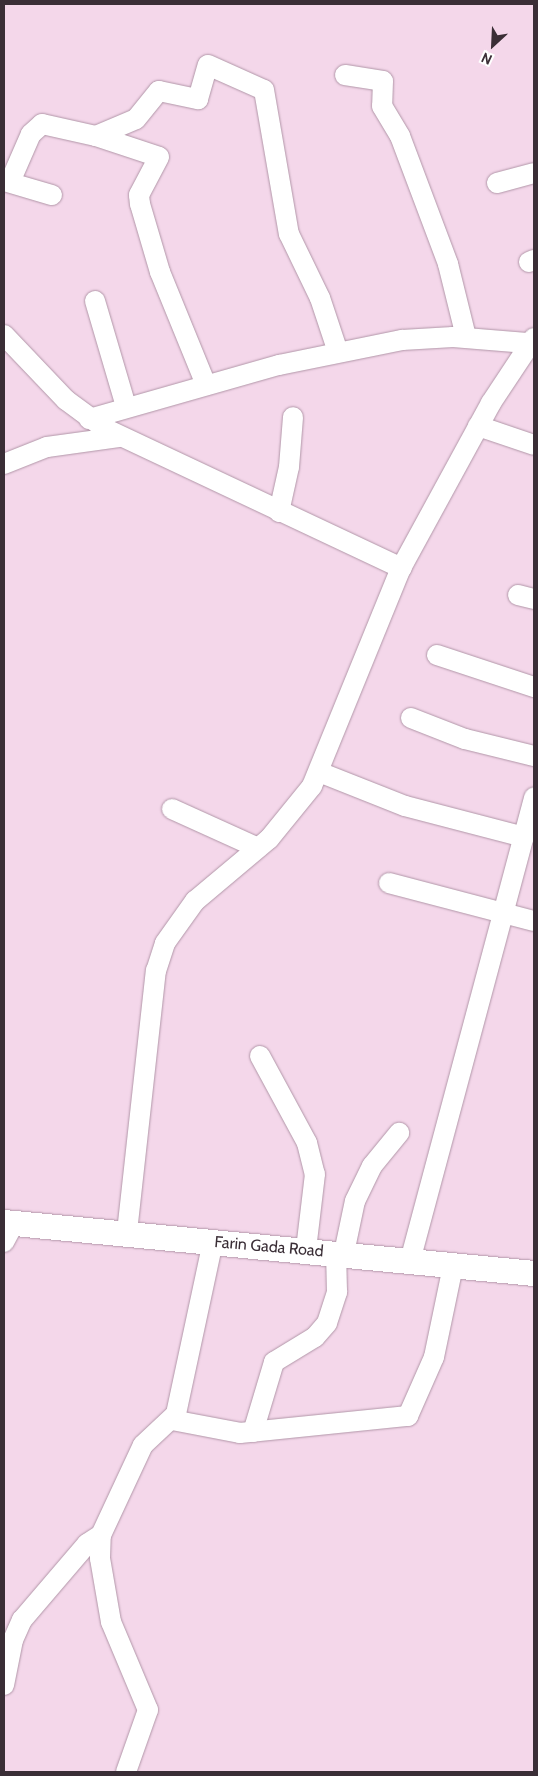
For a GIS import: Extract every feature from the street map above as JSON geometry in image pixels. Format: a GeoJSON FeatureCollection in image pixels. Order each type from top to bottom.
{"type":"FeatureCollection","features":[{"type":"Feature","properties":{"kind":"main road","name":"Farin Gada Road"},"geometry":{"type":"LineString","coordinates":[[7,1229],[127,1232],[534,1274]]}},
{"type":"Feature","properties":{"kind":"street"},"geometry":{"type":"LineString","coordinates":[[96,136],[136,119],[159,91],[198,99],[208,65],[264,90],[289,234],[320,298],[338,352]]}},
{"type":"Feature","properties":{"kind":"street"},"geometry":{"type":"LineString","coordinates":[[345,75],[383,81],[382,106],[400,136],[448,264],[466,337]]}},
{"type":"Feature","properties":{"kind":"street"},"geometry":{"type":"LineString","coordinates":[[52,195],[7,181],[31,134],[42,124],[96,136],[159,157],[139,195],[140,204],[160,272],[206,384]]}},
{"type":"Feature","properties":{"kind":"street"},"geometry":{"type":"LineString","coordinates":[[497,183],[534,173]]}},
{"type":"Feature","properties":{"kind":"street"},"geometry":{"type":"LineString","coordinates":[[95,301],[126,406]]}},
{"type":"Feature","properties":{"kind":"street"},"geometry":{"type":"LineString","coordinates":[[4,335],[89,419],[120,437],[402,568]]}},
{"type":"Feature","properties":{"kind":"street"},"geometry":{"type":"LineString","coordinates":[[89,419],[126,406],[206,384],[338,352],[402,340],[466,337],[531,341],[478,426],[402,568],[375,625],[348,707],[319,772],[296,811],[258,848],[195,900],[164,943],[156,971],[127,1232]]}},
{"type":"Feature","properties":{"kind":"street"},"geometry":{"type":"LineString","coordinates":[[278,512],[289,467],[293,418]]}},
{"type":"Feature","properties":{"kind":"street"},"geometry":{"type":"LineString","coordinates":[[478,426],[534,444]]}},
{"type":"Feature","properties":{"kind":"street"},"geometry":{"type":"LineString","coordinates":[[4,464],[47,447],[120,437]]}},
{"type":"Feature","properties":{"kind":"street"},"geometry":{"type":"LineString","coordinates":[[437,655],[534,687]]}},
{"type":"Feature","properties":{"kind":"street"},"geometry":{"type":"LineString","coordinates":[[412,718],[465,739],[534,756]]}},
{"type":"Feature","properties":{"kind":"street"},"geometry":{"type":"LineString","coordinates":[[319,772],[405,806],[524,837]]}},
{"type":"Feature","properties":{"kind":"street"},"geometry":{"type":"LineString","coordinates":[[410,1261],[534,797]]}},
{"type":"Feature","properties":{"kind":"street"},"geometry":{"type":"LineString","coordinates":[[172,808],[258,848]]}},
{"type":"Feature","properties":{"kind":"street"},"geometry":{"type":"LineString","coordinates":[[390,883],[534,921]]}},
{"type":"Feature","properties":{"kind":"street"},"geometry":{"type":"LineString","coordinates":[[260,1056],[307,1143],[315,1174],[306,1249]]}},
{"type":"Feature","properties":{"kind":"street"},"geometry":{"type":"LineString","coordinates":[[253,1432],[274,1362],[315,1336],[328,1323],[337,1292],[340,1253],[356,1201],[372,1166],[399,1133]]}},
{"type":"Feature","properties":{"kind":"street"},"geometry":{"type":"LineString","coordinates":[[126,1772],[148,1710],[111,1622],[100,1558],[101,1535],[143,1445],[172,1420],[213,1242]]}},
{"type":"Feature","properties":{"kind":"street"},"geometry":{"type":"LineString","coordinates":[[172,1420],[253,1432],[408,1416],[434,1356],[453,1266]]}},
{"type":"Feature","properties":{"kind":"street"},"geometry":{"type":"LineString","coordinates":[[4,1685],[12,1640],[22,1620],[87,1544],[101,1535]]}}]}
